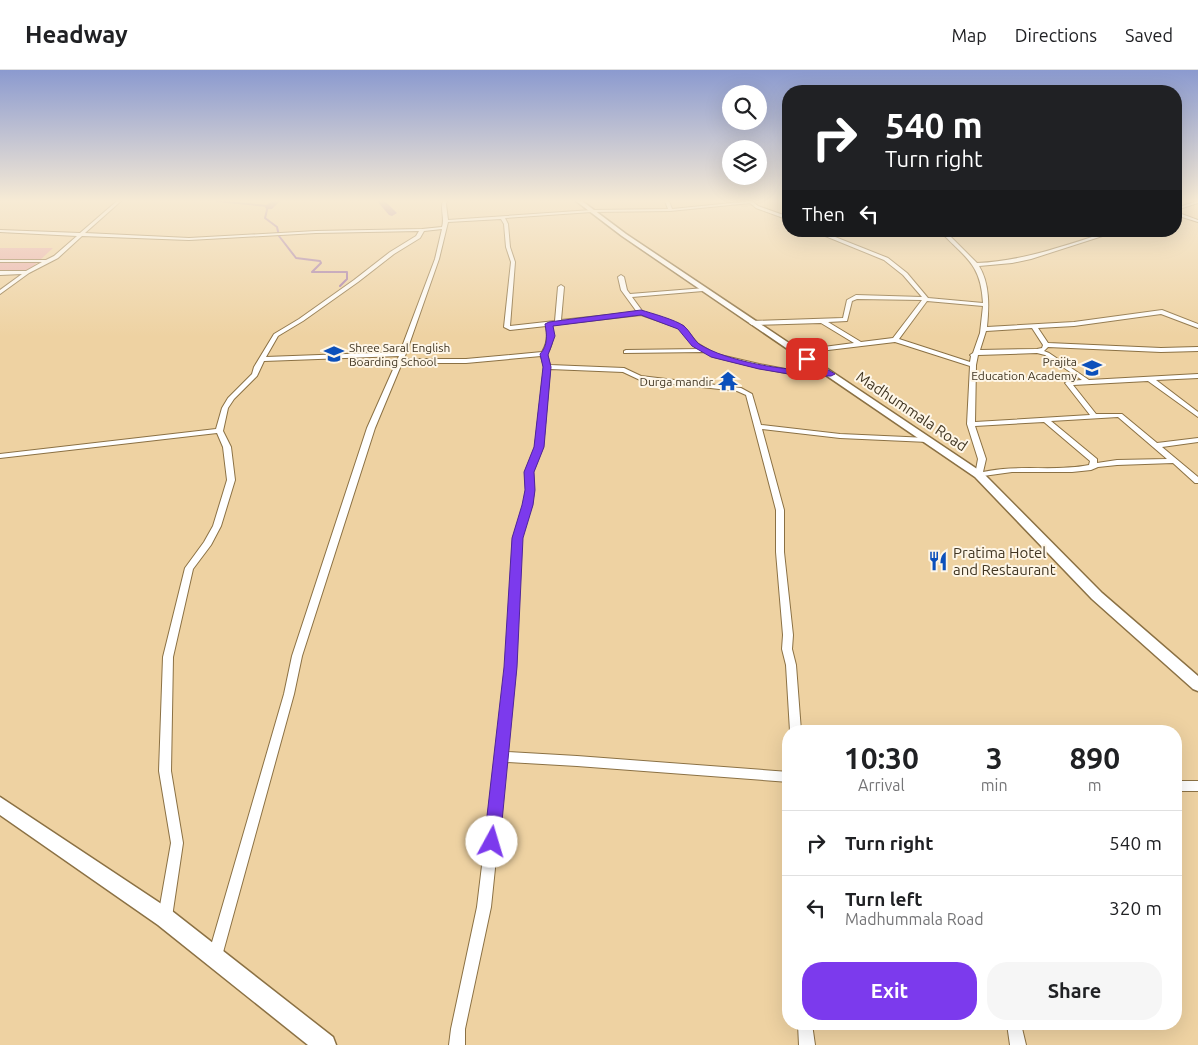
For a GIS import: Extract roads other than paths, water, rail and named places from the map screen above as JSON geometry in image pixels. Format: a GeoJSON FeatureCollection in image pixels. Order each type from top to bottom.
{"type":"FeatureCollection","features":[{"type":"Feature","properties":{"kind":"street"},"geometry":{"type":"LineString","coordinates":[[0,292],[27,272],[56,256],[67,246]]}},
{"type":"Feature","properties":{"kind":"street"},"geometry":{"type":"LineString","coordinates":[[165,918],[177,843],[165,771],[168,657],[190,568],[208,543],[217,526],[231,480],[227,447],[219,431],[225,408],[231,398],[255,375],[276,335],[356,282],[403,246]]}},
{"type":"Feature","properties":{"kind":"street"},"geometry":{"type":"LineString","coordinates":[[214,958],[289,694],[297,656],[371,428],[401,358],[440,246]]}},
{"type":"Feature","properties":{"kind":"street"},"geometry":{"type":"LineString","coordinates":[[508,246],[513,264],[508,327],[518,328],[641,312],[681,327],[695,344],[704,350],[759,366],[801,374],[831,374]]}},
{"type":"Feature","properties":{"kind":"street","name":"Madhummala Road"},"geometry":{"type":"LineString","coordinates":[[642,246],[752,323],[831,374],[979,475],[1097,596],[1198,685]]}},
{"type":"Feature","properties":{"kind":"street"},"geometry":{"type":"LineString","coordinates":[[854,246],[886,259],[905,274],[926,299]]}},
{"type":"Feature","properties":{"kind":"street"},"geometry":{"type":"LineString","coordinates":[[958,246],[976,265],[983,285],[986,304],[984,330],[973,355],[972,365],[971,424],[982,459],[979,475],[993,471],[1015,469],[1065,471],[1090,468],[1108,463],[1174,461]]}},
{"type":"Feature","properties":{"kind":"street"},"geometry":{"type":"LineString","coordinates":[[976,265],[992,265],[1038,257],[1070,246]]}},
{"type":"Feature","properties":{"kind":"street"},"geometry":{"type":"LineString","coordinates":[[0,261],[46,261]]}},
{"type":"Feature","properties":{"kind":"street"},"geometry":{"type":"LineString","coordinates":[[0,273],[27,272]]}},
{"type":"Feature","properties":{"kind":"street"},"geometry":{"type":"LineString","coordinates":[[621,277],[624,290],[641,312]]}},
{"type":"Feature","properties":{"kind":"street"},"geometry":{"type":"LineString","coordinates":[[558,323],[561,287]]}},
{"type":"Feature","properties":{"kind":"street"},"geometry":{"type":"LineString","coordinates":[[629,296],[703,289]]}},
{"type":"Feature","properties":{"kind":"street"},"geometry":{"type":"LineString","coordinates":[[752,323],[845,320],[850,300],[856,297],[926,299],[986,304]]}},
{"type":"Feature","properties":{"kind":"street"},"geometry":{"type":"LineString","coordinates":[[895,340],[926,299]]}},
{"type":"Feature","properties":{"kind":"street"},"geometry":{"type":"LineString","coordinates":[[984,330],[1074,324],[1162,312],[1198,326]]}},
{"type":"Feature","properties":{"kind":"street"},"geometry":{"type":"LineString","coordinates":[[822,321],[860,344]]}},
{"type":"Feature","properties":{"kind":"street"},"geometry":{"type":"LineString","coordinates":[[263,359],[401,358],[466,361],[544,354],[547,352],[551,336],[549,324]]}},
{"type":"Feature","properties":{"kind":"street"},"geometry":{"type":"LineString","coordinates":[[1034,326],[1046,345]]}},
{"type":"Feature","properties":{"kind":"street"},"geometry":{"type":"LineString","coordinates":[[795,352],[895,340],[972,365]]}},
{"type":"Feature","properties":{"kind":"street"},"geometry":{"type":"LineString","coordinates":[[1046,345],[1161,350],[1198,348]]}},
{"type":"Feature","properties":{"kind":"street"},"geometry":{"type":"LineString","coordinates":[[1038,352],[1044,350],[1046,345]]}},
{"type":"Feature","properties":{"kind":"street"},"geometry":{"type":"LineString","coordinates":[[626,352],[704,350]]}},
{"type":"Feature","properties":{"kind":"street"},"geometry":{"type":"LineString","coordinates":[[973,355],[978,352],[1038,352],[1047,354],[1088,382]]}},
{"type":"Feature","properties":{"kind":"street"},"geometry":{"type":"LineString","coordinates":[[457,1045],[458,1029],[484,907],[511,667],[517,538],[528,505],[530,490],[529,472],[539,447],[547,367],[544,354]]}},
{"type":"Feature","properties":{"kind":"street"},"geometry":{"type":"LineString","coordinates":[[547,367],[624,370],[640,378],[738,389],[749,394],[780,510],[780,552],[795,725]]}},
{"type":"Feature","properties":{"kind":"street"},"geometry":{"type":"LineString","coordinates":[[1094,416],[1068,385],[1070,382],[1198,376]]}},
{"type":"Feature","properties":{"kind":"street"},"geometry":{"type":"LineString","coordinates":[[1148,378],[1198,415]]}},
{"type":"Feature","properties":{"kind":"street"},"geometry":{"type":"LineString","coordinates":[[1186,407],[1198,406]]}},
{"type":"Feature","properties":{"kind":"street"},"geometry":{"type":"LineString","coordinates":[[971,424],[1031,420],[1047,421],[1120,415],[1198,481]]}},
{"type":"Feature","properties":{"kind":"street"},"geometry":{"type":"LineString","coordinates":[[1047,421],[1094,460],[1090,468]]}},
{"type":"Feature","properties":{"kind":"street"},"geometry":{"type":"LineString","coordinates":[[759,427],[840,436],[928,440]]}},
{"type":"Feature","properties":{"kind":"street"},"geometry":{"type":"LineString","coordinates":[[0,456],[219,431]]}},
{"type":"Feature","properties":{"kind":"street"},"geometry":{"type":"LineString","coordinates":[[1157,445],[1198,440]]}},
{"type":"Feature","properties":{"kind":"street"},"geometry":{"type":"LineString","coordinates":[[501,757],[782,776]]}},
{"type":"Feature","properties":{"kind":"street"},"geometry":{"type":"LineString","coordinates":[[1182,786],[1198,786]]}},
{"type":"Feature","properties":{"kind":"street"},"geometry":{"type":"LineString","coordinates":[[0,805],[165,918],[325,1045]]}},
{"type":"Feature","properties":{"kind":"street"},"geometry":{"type":"LineString","coordinates":[[806,1030],[807,1045]]}},
{"type":"Feature","properties":{"kind":"street"},"geometry":{"type":"LineString","coordinates":[[1015,1030],[1018,1045]]}},
{"type":"Feature","properties":{"kind":"waterway"},"geometry":{"type":"LineString","coordinates":[[287,246],[296,258],[320,261],[321,263],[312,272],[347,272],[347,279],[340,286]]}},
{"type":"Feature","properties":{"kind":"place","name":"Shree Saral English Boarding School"},"geometry":{"type":"Point","coordinates":[334,354]}},
{"type":"Feature","properties":{"kind":"place","name":"Prajita Education Academy"},"geometry":{"type":"Point","coordinates":[1092,368]}},
{"type":"Feature","properties":{"kind":"place","name":"Durga mandir"},"geometry":{"type":"Point","coordinates":[728,381]}},
{"type":"Feature","properties":{"kind":"place","name":"Pratima Hotel and Restaurant"},"geometry":{"type":"Point","coordinates":[938,561]}}]}
